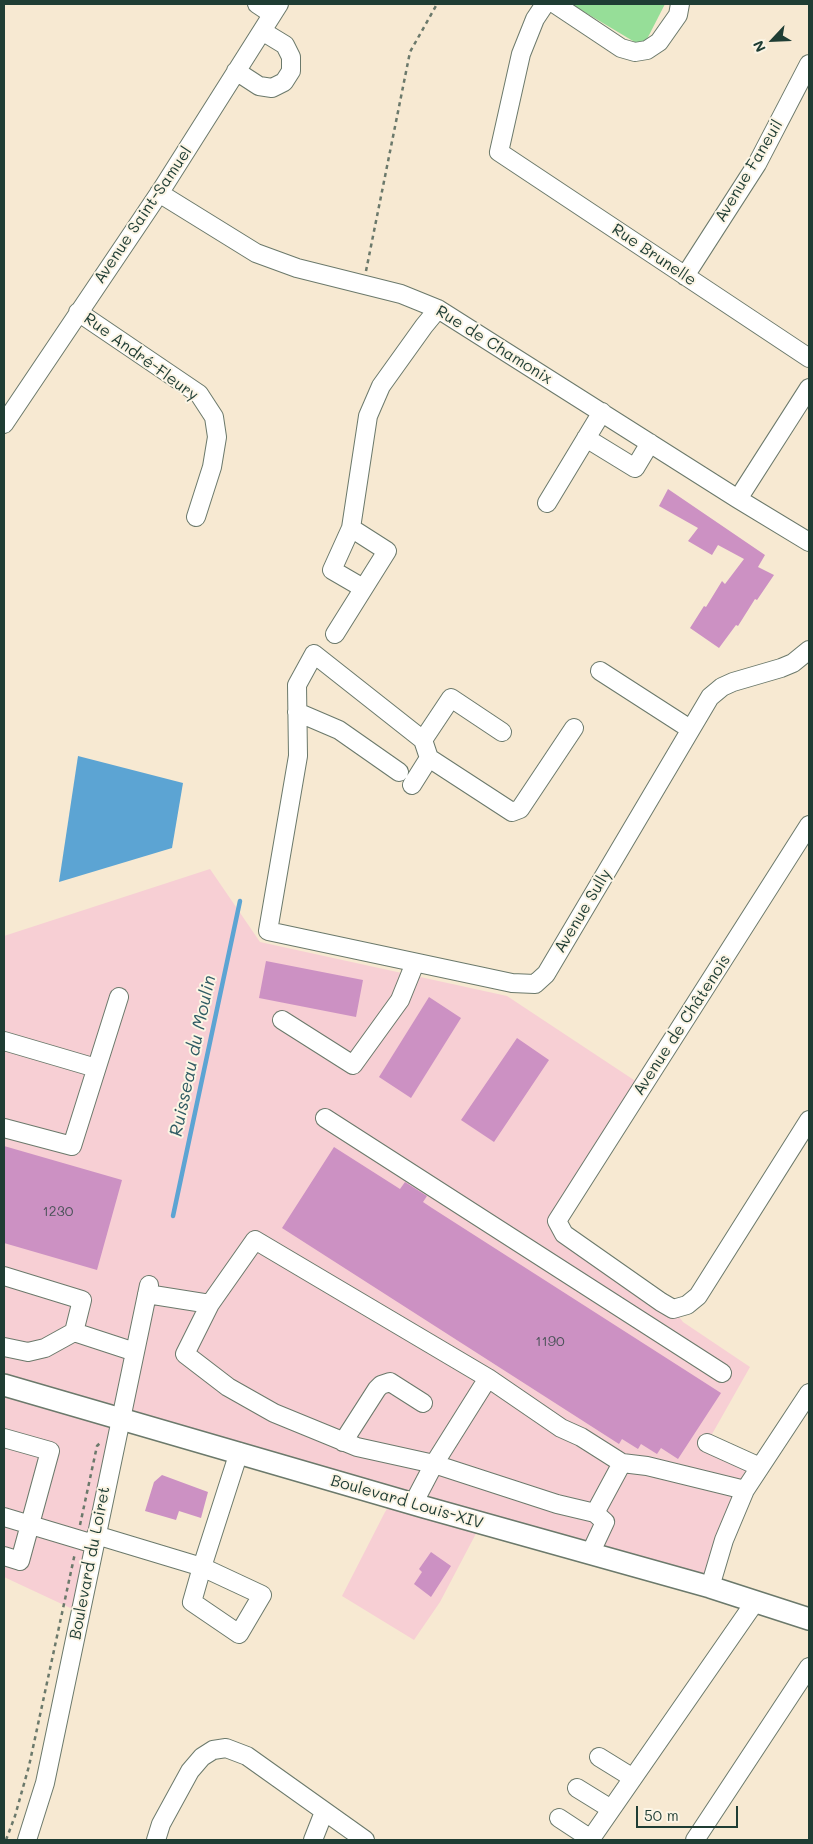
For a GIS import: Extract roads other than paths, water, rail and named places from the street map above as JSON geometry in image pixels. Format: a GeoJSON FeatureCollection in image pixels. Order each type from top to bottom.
{"type":"FeatureCollection","features":[{"type":"Feature","properties":{"kind":"main road","name":"Boulevard Louis-XIV"},"geometry":{"type":"LineString","coordinates":[[4,1385],[413,1504],[710,1587],[809,1619]]}},
{"type":"Feature","properties":{"kind":"street"},"geometry":{"type":"LineString","coordinates":[[257,4],[276,9]]}},
{"type":"Feature","properties":{"kind":"street","name":"Rue Brunelle"},"geometry":{"type":"LineString","coordinates":[[545,4],[535,18],[521,54],[499,152],[809,358]]}},
{"type":"Feature","properties":{"kind":"street"},"geometry":{"type":"LineString","coordinates":[[555,4],[621,48],[635,52],[647,50],[659,42],[678,15],[680,4]]}},
{"type":"Feature","properties":{"kind":"street","name":"Avenue Saint-Samuel"},"geometry":{"type":"LineString","coordinates":[[4,424],[158,193],[276,9]]}},
{"type":"Feature","properties":{"kind":"street"},"geometry":{"type":"LineString","coordinates":[[236,71],[259,86],[272,88],[284,82],[291,71],[291,57],[285,45],[262,31]]}},
{"type":"Feature","properties":{"kind":"street","name":"Avenue Faneuil"},"geometry":{"type":"LineString","coordinates":[[685,276],[757,164],[809,64]]}},
{"type":"Feature","properties":{"kind":"street","name":"Rue de Chamonix"},"geometry":{"type":"LineString","coordinates":[[158,193],[256,253],[297,268],[401,294],[438,309],[809,542]]}},
{"type":"Feature","properties":{"kind":"street"},"geometry":{"type":"LineString","coordinates":[[362,588],[332,570],[351,528],[368,416],[381,386],[438,309]]}},
{"type":"Feature","properties":{"kind":"street","name":"Rue André-Fleury"},"geometry":{"type":"LineString","coordinates":[[78,312],[199,394],[214,417],[217,437],[212,467],[196,517]]}},
{"type":"Feature","properties":{"kind":"street"},"geometry":{"type":"LineString","coordinates":[[738,499],[809,388]]}},
{"type":"Feature","properties":{"kind":"street"},"geometry":{"type":"LineString","coordinates":[[547,503],[602,412]]}},
{"type":"Feature","properties":{"kind":"street"},"geometry":{"type":"LineString","coordinates":[[586,438],[635,468],[650,443]]}},
{"type":"Feature","properties":{"kind":"street"},"geometry":{"type":"LineString","coordinates":[[335,634],[362,588],[387,551],[351,528]]}},
{"type":"Feature","properties":{"kind":"street","name":"Avenue Sully"},"geometry":{"type":"LineString","coordinates":[[297,712],[298,756],[268,931],[512,983],[535,984],[546,974],[710,697],[722,687],[733,682],[793,663],[809,650]]}},
{"type":"Feature","properties":{"kind":"street"},"geometry":{"type":"LineString","coordinates":[[399,772],[339,730],[297,712],[297,685],[314,654],[423,740],[429,758],[512,812],[520,808],[574,728]]}},
{"type":"Feature","properties":{"kind":"street"},"geometry":{"type":"LineString","coordinates":[[600,671],[690,729]]}},
{"type":"Feature","properties":{"kind":"street"},"geometry":{"type":"LineString","coordinates":[[423,740],[450,698],[502,732]]}},
{"type":"Feature","properties":{"kind":"street"},"geometry":{"type":"LineString","coordinates":[[412,785],[429,758]]}},
{"type":"Feature","properties":{"kind":"street","name":"Avenue de Châtenois"},"geometry":{"type":"LineString","coordinates":[[809,825],[557,1220],[559,1225],[564,1234],[661,1302],[673,1309],[687,1305],[698,1296],[809,1120]]}},
{"type":"Feature","properties":{"kind":"street"},"geometry":{"type":"LineString","coordinates":[[282,1020],[353,1065],[400,1000],[415,963]]}},
{"type":"Feature","properties":{"kind":"street"},"geometry":{"type":"LineString","coordinates":[[4,1128],[72,1146],[119,997]]}},
{"type":"Feature","properties":{"kind":"street"},"geometry":{"type":"LineString","coordinates":[[4,1040],[96,1068]]}},
{"type":"Feature","properties":{"kind":"street"},"geometry":{"type":"LineString","coordinates":[[325,1118],[722,1373]]}},
{"type":"Feature","properties":{"kind":"street"},"geometry":{"type":"LineString","coordinates":[[590,1554],[605,1522],[595,1513],[557,1504],[434,1464],[356,1447],[343,1442],[274,1413],[228,1387],[185,1354],[210,1304],[255,1240],[488,1378],[561,1428],[622,1463],[647,1466],[745,1490]]}},
{"type":"Feature","properties":{"kind":"street"},"geometry":{"type":"LineString","coordinates":[[4,1276],[82,1300],[74,1332]]}},
{"type":"Feature","properties":{"kind":"street","name":"Boulevard du Loiret"},"geometry":{"type":"LineString","coordinates":[[27,1840],[45,1783],[148,1289],[210,1304]]}},
{"type":"Feature","properties":{"kind":"street"},"geometry":{"type":"LineString","coordinates":[[4,1347],[28,1352],[45,1348],[74,1332],[135,1352]]}},
{"type":"Feature","properties":{"kind":"street"},"geometry":{"type":"LineString","coordinates":[[413,1504],[434,1464],[488,1378]]}},
{"type":"Feature","properties":{"kind":"street"},"geometry":{"type":"LineString","coordinates":[[343,1442],[381,1385],[390,1382],[423,1403]]}},
{"type":"Feature","properties":{"kind":"street"},"geometry":{"type":"LineString","coordinates":[[710,1587],[724,1540],[745,1490],[760,1467],[804,1413],[809,1393]]}},
{"type":"Feature","properties":{"kind":"street"},"geometry":{"type":"LineString","coordinates":[[4,1438],[50,1451],[20,1561],[4,1556]]}},
{"type":"Feature","properties":{"kind":"street"},"geometry":{"type":"LineString","coordinates":[[707,1443],[760,1467]]}},
{"type":"Feature","properties":{"kind":"street"},"geometry":{"type":"LineString","coordinates":[[4,1517],[78,1538],[95,1540],[202,1567],[239,1452]]}},
{"type":"Feature","properties":{"kind":"street"},"geometry":{"type":"LineString","coordinates":[[595,1513],[622,1463]]}},
{"type":"Feature","properties":{"kind":"street"},"geometry":{"type":"LineString","coordinates":[[559,1818],[590,1840],[754,1602]]}},
{"type":"Feature","properties":{"kind":"street"},"geometry":{"type":"LineString","coordinates":[[695,1840],[809,1667]]}},
{"type":"Feature","properties":{"kind":"street"},"geometry":{"type":"LineString","coordinates":[[156,1840],[161,1824],[190,1771],[202,1757],[213,1750],[226,1748],[246,1756],[365,1840]]}},
{"type":"Feature","properties":{"kind":"street"},"geometry":{"type":"LineString","coordinates":[[598,1757],[633,1778]]}},
{"type":"Feature","properties":{"kind":"street"},"geometry":{"type":"LineString","coordinates":[[577,1788],[611,1809]]}},
{"type":"Feature","properties":{"kind":"street"},"geometry":{"type":"LineString","coordinates":[[313,1840],[324,1812]]}},
{"type":"Feature","properties":{"kind":"water"},"geometry":{"type":"Polygon","coordinates":[[[78,756],[183,783],[172,848],[59,882],[78,756]]]}},
{"type":"Feature","properties":{"kind":"waterway","name":"Ruisseau du Moulin"},"geometry":{"type":"LineString","coordinates":[[173,1216],[240,901]]}}]}
